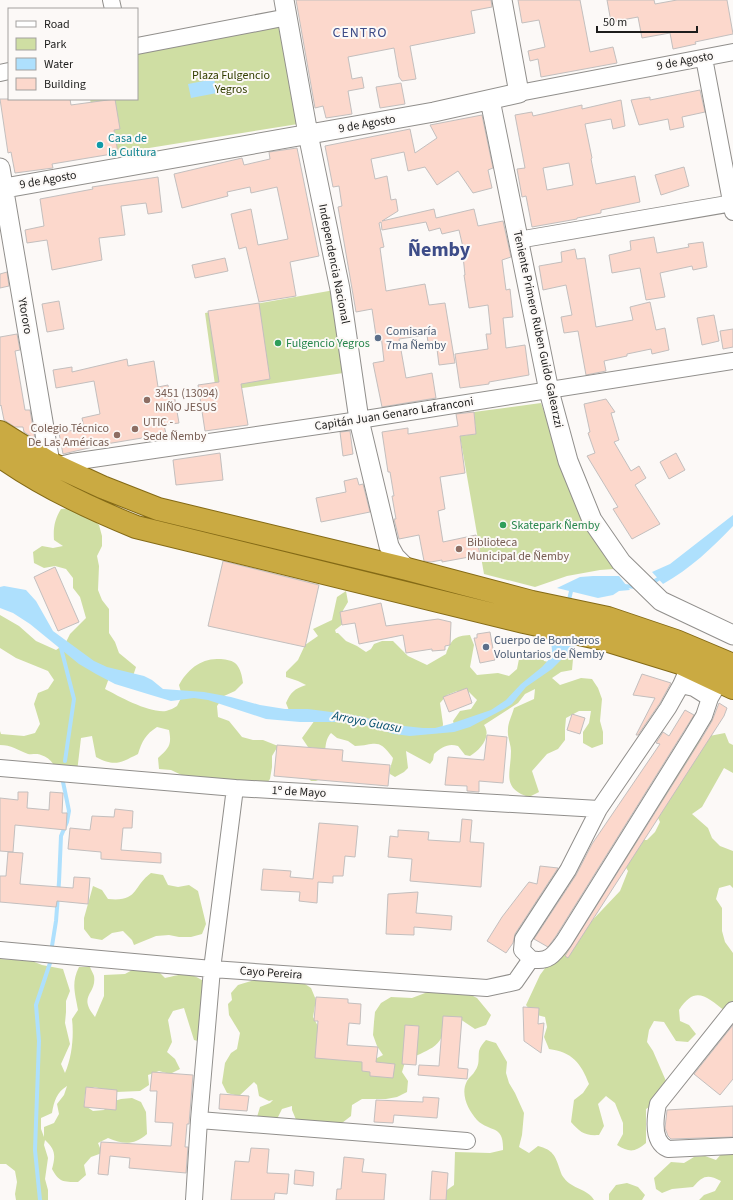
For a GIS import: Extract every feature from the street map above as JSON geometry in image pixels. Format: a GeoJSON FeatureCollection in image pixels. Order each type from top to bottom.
{"type":"FeatureCollection","features":[{"type":"Feature","properties":{"kind":"highway"},"geometry":{"type":"LineString","coordinates":[[0,432],[53,465],[102,487],[158,509],[407,569],[528,612]]}},
{"type":"Feature","properties":{"kind":"highway"},"geometry":{"type":"LineString","coordinates":[[3,461],[63,494],[104,514],[136,527],[528,612],[676,641],[724,683]]}},
{"type":"Feature","properties":{"kind":"highway"},"geometry":{"type":"LineString","coordinates":[[605,628],[685,676],[724,683]]}},
{"type":"Feature","properties":{"kind":"street"},"geometry":{"type":"LineString","coordinates":[[502,0],[519,93]]}},
{"type":"Feature","properties":{"kind":"street"},"geometry":{"type":"LineString","coordinates":[[138,46],[286,9]]}},
{"type":"Feature","properties":{"kind":"street","name":"Independencia Nacional"},"geometry":{"type":"LineString","coordinates":[[286,9],[308,134],[340,289],[359,420],[389,546],[395,557],[407,569]]}},
{"type":"Feature","properties":{"kind":"street","name":"9 de Agosto"},"geometry":{"type":"LineString","coordinates":[[2,188],[434,112],[519,93],[733,52]]}},
{"type":"Feature","properties":{"kind":"street"},"geometry":{"type":"LineString","coordinates":[[518,240],[732,206],[704,58]]}},
{"type":"Feature","properties":{"kind":"street","name":"Teniente Primero Ruben Guido Galearzzi"},"geometry":{"type":"LineString","coordinates":[[490,100],[549,391],[568,461],[592,520],[621,562],[661,601],[733,635]]}},
{"type":"Feature","properties":{"kind":"street","name":"Ytororo"},"geometry":{"type":"LineString","coordinates":[[0,168],[2,188],[53,465]]}},
{"type":"Feature","properties":{"kind":"street","name":"Capitán Juan Genaro Lafranconi"},"geometry":{"type":"LineString","coordinates":[[53,465],[549,391],[733,361]]}},
{"type":"Feature","properties":{"kind":"street"},"geometry":{"type":"LineString","coordinates":[[685,676],[651,733],[599,809],[568,870],[523,938],[522,950],[530,959],[544,961],[555,953],[564,941],[724,683]]}},
{"type":"Feature","properties":{"kind":"street","name":"1º de Mayo"},"geometry":{"type":"LineString","coordinates":[[0,768],[235,788],[599,809]]}},
{"type":"Feature","properties":{"kind":"street"},"geometry":{"type":"LineString","coordinates":[[194,1200],[199,1120],[212,969],[235,788]]}},
{"type":"Feature","properties":{"kind":"street","name":"Cayo Pereira"},"geometry":{"type":"LineString","coordinates":[[0,950],[212,969],[487,988],[515,982],[530,959]]}},
{"type":"Feature","properties":{"kind":"street"},"geometry":{"type":"LineString","coordinates":[[733,1010],[658,1104],[655,1117],[658,1138],[661,1144],[668,1149],[733,1146]]}},
{"type":"Feature","properties":{"kind":"street"},"geometry":{"type":"LineString","coordinates":[[199,1120],[467,1141]]}},
{"type":"Feature","properties":{"kind":"green space","name":"Plaza Fulgencio Yegros"},"geometry":{"type":"Polygon","coordinates":[[[278,21],[298,124],[118,153],[114,130],[97,133],[90,100],[138,100],[138,47],[278,21]]]}},
{"type":"Feature","properties":{"kind":"green space","name":"Fulgencio Yegros"},"geometry":{"type":"Polygon","coordinates":[[[340,289],[350,372],[216,392],[205,313],[340,289]]]}},
{"type":"Feature","properties":{"kind":"green space"},"geometry":{"type":"Polygon","coordinates":[[[541,403],[573,496],[588,532],[614,569],[567,576],[535,587],[484,574],[460,436],[476,434],[474,412],[541,403]]]}},
{"type":"Feature","properties":{"kind":"green space"},"geometry":{"type":"Polygon","coordinates":[[[72,508],[83,511],[99,525],[102,536],[102,546],[97,556],[99,566],[98,590],[102,600],[109,609],[109,633],[115,642],[119,653],[136,667],[132,679],[109,678],[105,689],[126,700],[151,710],[166,711],[177,706],[182,696],[179,685],[186,674],[195,666],[212,659],[225,659],[233,662],[240,670],[243,683],[235,691],[224,696],[217,706],[218,717],[229,721],[242,737],[253,740],[263,740],[278,746],[272,756],[270,779],[263,788],[192,780],[171,770],[159,769],[158,758],[169,746],[170,739],[169,730],[157,727],[145,738],[138,754],[117,763],[108,762],[96,757],[92,736],[81,738],[77,772],[57,770],[54,765],[44,756],[38,754],[28,754],[11,747],[0,745],[0,731],[1,734],[24,736],[35,733],[40,724],[34,704],[38,693],[48,689],[54,680],[48,671],[16,658],[0,648],[0,615],[19,626],[36,641],[56,650],[65,644],[70,634],[86,618],[80,597],[73,588],[73,578],[66,569],[55,566],[44,568],[34,563],[33,552],[42,546],[53,548],[63,546],[54,540],[55,523],[61,509],[72,508]]]}},
{"type":"Feature","properties":{"kind":"green space"},"geometry":{"type":"Polygon","coordinates":[[[346,591],[348,602],[342,612],[344,623],[335,630],[336,633],[338,633],[346,641],[366,652],[371,649],[374,644],[382,641],[393,641],[408,656],[427,665],[446,654],[454,639],[461,636],[470,635],[474,645],[470,667],[477,675],[498,673],[509,676],[517,669],[519,659],[528,652],[539,651],[544,661],[554,663],[563,655],[573,659],[572,670],[561,672],[552,678],[560,685],[581,678],[592,679],[598,688],[602,699],[600,721],[603,732],[603,744],[592,748],[583,743],[583,732],[589,723],[591,711],[579,711],[566,718],[565,740],[558,749],[547,754],[532,771],[539,792],[529,797],[514,789],[511,784],[509,773],[511,751],[508,735],[509,724],[514,708],[534,699],[535,689],[525,694],[518,703],[484,725],[487,734],[484,743],[470,756],[465,755],[458,746],[448,745],[434,754],[433,760],[430,764],[406,751],[408,768],[395,777],[390,774],[393,758],[384,747],[376,744],[355,746],[348,741],[337,738],[331,733],[325,747],[326,776],[316,781],[311,781],[307,777],[314,748],[308,747],[302,738],[315,720],[290,713],[286,703],[290,696],[293,691],[306,685],[286,677],[286,672],[298,660],[305,645],[318,636],[313,629],[332,620],[337,597],[346,591]],[[457,691],[447,695],[440,703],[443,724],[442,732],[455,728],[453,721],[460,711],[471,709],[477,700],[469,692],[457,691]]]}},
{"type":"Feature","properties":{"kind":"green space"},"geometry":{"type":"Polygon","coordinates":[[[725,733],[729,743],[733,745],[733,773],[724,768],[702,807],[692,814],[708,828],[712,838],[720,846],[733,851],[733,888],[730,885],[719,888],[716,899],[722,908],[722,931],[725,942],[733,953],[733,1006],[725,1011],[712,1001],[696,995],[685,1002],[679,1010],[680,1021],[689,1025],[696,1034],[688,1042],[676,1041],[664,1022],[654,1021],[649,1030],[647,1042],[653,1051],[666,1081],[665,1097],[646,1109],[646,1143],[635,1150],[629,1150],[617,1145],[623,1134],[623,1123],[615,1103],[606,1096],[598,1104],[604,1126],[599,1135],[583,1133],[571,1122],[574,1100],[583,1093],[589,1084],[583,1070],[575,1060],[564,1053],[549,1049],[544,1037],[547,1027],[545,1017],[533,1014],[526,1005],[540,975],[569,936],[579,938],[584,929],[620,891],[628,871],[622,861],[636,840],[647,840],[655,832],[660,822],[657,816],[655,805],[656,801],[661,794],[672,787],[672,776],[686,747],[704,737],[725,733]]]}},
{"type":"Feature","properties":{"kind":"green space"},"geometry":{"type":"Polygon","coordinates":[[[151,873],[163,875],[168,885],[178,887],[189,885],[198,891],[206,924],[202,934],[191,937],[169,935],[156,936],[134,945],[132,940],[123,931],[112,933],[102,940],[91,938],[84,929],[84,918],[93,886],[102,890],[108,899],[125,898],[130,896],[151,873]]]}},
{"type":"Feature","properties":{"kind":"green space"},"geometry":{"type":"Polygon","coordinates":[[[0,959],[32,961],[42,965],[63,969],[70,991],[66,1001],[65,1023],[70,1044],[61,1064],[65,1073],[72,1046],[72,1019],[78,1010],[74,983],[79,967],[90,967],[94,976],[93,987],[89,995],[88,1004],[95,1017],[104,996],[104,975],[125,974],[134,969],[157,970],[165,978],[186,974],[206,983],[205,1043],[194,1040],[184,1008],[173,1011],[168,1020],[172,1042],[167,1052],[175,1059],[180,1069],[170,1074],[159,1071],[148,1075],[149,1085],[140,1091],[116,1092],[94,1087],[85,1094],[84,1105],[93,1111],[104,1110],[111,1102],[121,1099],[132,1098],[141,1102],[146,1112],[147,1134],[138,1140],[129,1143],[119,1142],[108,1138],[98,1143],[102,1153],[91,1157],[84,1165],[86,1175],[78,1182],[65,1181],[57,1177],[52,1169],[54,1160],[53,1149],[45,1140],[44,1145],[48,1158],[45,1179],[48,1190],[48,1200],[16,1200],[15,1194],[17,1182],[15,1171],[6,1164],[0,1164],[0,959]],[[67,1086],[56,1097],[52,1113],[41,1118],[41,1129],[44,1137],[44,1127],[54,1123],[59,1114],[57,1104],[64,1095],[67,1086]]]}},
{"type":"Feature","properties":{"kind":"green space"},"geometry":{"type":"Polygon","coordinates":[[[258,979],[302,982],[311,988],[316,1000],[313,1017],[323,1038],[373,1060],[383,1055],[377,1046],[373,1035],[375,1012],[381,1003],[391,997],[412,998],[433,990],[467,993],[477,998],[491,1015],[486,1025],[475,1029],[457,1017],[446,1020],[444,1030],[438,1043],[427,1051],[405,1062],[402,1072],[408,1081],[407,1092],[397,1097],[386,1099],[362,1099],[352,1105],[351,1116],[342,1123],[331,1124],[297,1122],[292,1106],[282,1109],[277,1119],[257,1117],[260,1107],[270,1103],[273,1100],[269,1101],[259,1096],[257,1085],[254,1082],[239,1096],[227,1093],[222,1083],[225,1063],[231,1053],[237,1049],[240,1033],[229,1015],[228,1004],[232,1000],[231,993],[238,985],[258,979]]]}},
{"type":"Feature","properties":{"kind":"green space"},"geometry":{"type":"Polygon","coordinates":[[[486,1040],[496,1043],[507,1062],[506,1073],[509,1083],[524,1113],[522,1135],[519,1147],[529,1153],[538,1146],[550,1151],[557,1160],[562,1174],[567,1182],[588,1193],[594,1200],[443,1200],[444,1192],[454,1185],[455,1152],[490,1153],[503,1150],[501,1136],[495,1130],[487,1127],[477,1120],[468,1107],[464,1091],[468,1080],[477,1068],[479,1050],[486,1040]]]}},
{"type":"Feature","properties":{"kind":"green space"},"geometry":{"type":"Polygon","coordinates":[[[731,1143],[733,1143],[733,1200],[699,1200],[704,1195],[715,1191],[721,1181],[713,1177],[703,1178],[693,1187],[672,1189],[662,1193],[656,1189],[654,1178],[671,1162],[684,1163],[694,1157],[705,1156],[716,1160],[731,1143]]]}},
{"type":"Feature","properties":{"kind":"green space"},"geometry":{"type":"Polygon","coordinates":[[[627,1183],[638,1187],[645,1195],[642,1200],[609,1200],[609,1194],[616,1185],[627,1183]]]}},
{"type":"Feature","properties":{"kind":"water"},"geometry":{"type":"Polygon","coordinates":[[[214,79],[217,93],[191,98],[188,84],[214,79]]]}},
{"type":"Feature","properties":{"kind":"water"},"geometry":{"type":"Polygon","coordinates":[[[733,515],[733,526],[709,550],[682,572],[663,584],[652,572],[670,564],[733,515]]]}},
{"type":"Feature","properties":{"kind":"water"},"geometry":{"type":"Polygon","coordinates":[[[619,576],[630,590],[619,591],[613,595],[598,598],[557,588],[580,577],[619,576]]]}},
{"type":"Feature","properties":{"kind":"water"},"geometry":{"type":"Polygon","coordinates":[[[4,586],[26,590],[36,601],[53,631],[94,661],[107,667],[144,676],[152,680],[163,689],[204,692],[231,697],[260,705],[285,709],[308,709],[331,712],[364,717],[385,724],[423,728],[435,728],[450,724],[491,710],[506,700],[552,656],[550,634],[579,642],[552,669],[526,687],[512,704],[504,709],[470,727],[454,732],[410,736],[394,734],[368,726],[341,722],[300,722],[266,719],[208,700],[194,698],[171,701],[115,684],[79,664],[30,624],[13,613],[0,608],[0,587],[4,586]]]}},
{"type":"Feature","properties":{"kind":"building"},"geometry":{"type":"Polygon","coordinates":[[[296,0],[491,0],[492,7],[471,11],[475,33],[410,46],[416,79],[402,81],[399,77],[394,48],[348,57],[352,79],[362,77],[364,88],[348,91],[352,114],[326,118],[323,106],[315,108],[296,0]]]}},
{"type":"Feature","properties":{"kind":"building"},"geometry":{"type":"Polygon","coordinates":[[[518,0],[580,0],[590,52],[613,47],[617,63],[541,77],[538,59],[530,61],[528,51],[545,47],[539,20],[522,23],[518,0]]]}},
{"type":"Feature","properties":{"kind":"building"},"geometry":{"type":"Polygon","coordinates":[[[607,0],[654,0],[655,4],[677,0],[727,0],[733,34],[695,42],[696,44],[673,49],[670,33],[642,38],[638,17],[611,22],[607,0]]]}},
{"type":"Feature","properties":{"kind":"building"},"geometry":{"type":"Polygon","coordinates":[[[401,83],[405,104],[380,108],[376,87],[401,83]]]}},
{"type":"Feature","properties":{"kind":"building"},"geometry":{"type":"Polygon","coordinates":[[[700,90],[705,112],[682,117],[684,127],[670,130],[668,119],[639,125],[631,100],[650,97],[650,100],[700,90]]]}},
{"type":"Feature","properties":{"kind":"building"},"geometry":{"type":"Polygon","coordinates":[[[0,99],[70,100],[71,105],[115,100],[120,129],[114,130],[118,153],[52,164],[53,168],[15,173],[11,152],[8,153],[0,99]]]}},
{"type":"Feature","properties":{"kind":"building"},"geometry":{"type":"Polygon","coordinates":[[[621,100],[625,126],[613,129],[611,119],[585,124],[591,159],[596,184],[635,176],[640,202],[601,210],[601,213],[577,219],[532,227],[526,196],[522,197],[517,169],[525,168],[515,115],[532,112],[533,116],[582,105],[582,109],[621,100]],[[569,163],[543,168],[547,190],[573,185],[569,163]]]}},
{"type":"Feature","properties":{"kind":"building"},"geometry":{"type":"Polygon","coordinates":[[[482,115],[493,168],[488,170],[492,188],[473,193],[458,171],[437,185],[425,167],[408,171],[404,152],[371,159],[375,179],[387,176],[391,200],[396,199],[398,211],[382,221],[434,209],[436,218],[474,209],[478,226],[503,221],[511,257],[502,260],[506,290],[510,289],[513,317],[503,318],[506,348],[525,345],[529,375],[489,382],[489,384],[460,388],[455,354],[488,349],[486,334],[491,334],[488,305],[469,308],[464,275],[463,256],[465,256],[459,230],[442,234],[440,228],[429,231],[426,222],[382,230],[381,222],[379,223],[384,247],[380,248],[386,291],[425,284],[429,305],[445,303],[455,363],[439,365],[436,341],[428,342],[427,335],[399,339],[406,378],[432,373],[436,398],[382,407],[373,363],[384,361],[381,335],[376,336],[372,309],[356,312],[338,207],[342,206],[339,186],[333,187],[325,146],[410,129],[415,153],[437,138],[430,125],[482,115]]]}},
{"type":"Feature","properties":{"kind":"building"},"geometry":{"type":"Polygon","coordinates":[[[297,148],[319,256],[290,262],[296,296],[259,302],[246,247],[239,249],[231,214],[251,209],[258,245],[288,239],[277,187],[251,193],[250,187],[227,192],[228,196],[182,208],[174,174],[242,158],[244,165],[270,159],[269,152],[297,148]]]}},
{"type":"Feature","properties":{"kind":"building"},"geometry":{"type":"Polygon","coordinates":[[[684,167],[689,186],[661,195],[655,175],[684,167]]]}},
{"type":"Feature","properties":{"kind":"building"},"geometry":{"type":"Polygon","coordinates":[[[158,177],[162,212],[148,214],[146,203],[121,206],[125,235],[99,238],[102,260],[52,270],[47,240],[27,243],[25,230],[44,226],[40,199],[93,189],[92,187],[158,177]]]}},
{"type":"Feature","properties":{"kind":"building"},"geometry":{"type":"Polygon","coordinates":[[[654,237],[657,253],[689,247],[688,244],[703,242],[707,267],[693,270],[692,266],[660,273],[665,297],[646,300],[640,268],[612,273],[609,255],[631,250],[630,241],[654,237]]]}},
{"type":"Feature","properties":{"kind":"building"},"geometry":{"type":"Polygon","coordinates":[[[575,249],[577,259],[585,258],[596,327],[633,320],[630,307],[650,302],[656,330],[665,328],[669,350],[652,354],[651,349],[627,354],[627,356],[604,361],[606,371],[586,375],[578,331],[564,333],[561,317],[572,315],[566,285],[543,290],[539,266],[562,262],[561,252],[575,249]]]}},
{"type":"Feature","properties":{"kind":"building"},"geometry":{"type":"Polygon","coordinates":[[[225,258],[228,271],[195,278],[192,265],[225,258]]]}},
{"type":"Feature","properties":{"kind":"building"},"geometry":{"type":"Polygon","coordinates":[[[7,272],[9,286],[0,288],[0,274],[7,272]]]}},
{"type":"Feature","properties":{"kind":"building"},"geometry":{"type":"Polygon","coordinates":[[[59,301],[64,329],[47,332],[42,304],[59,301]]]}},
{"type":"Feature","properties":{"kind":"building"},"geometry":{"type":"Polygon","coordinates":[[[259,303],[270,379],[241,384],[248,425],[205,431],[198,385],[219,382],[208,311],[259,303]]]}},
{"type":"Feature","properties":{"kind":"building"},"geometry":{"type":"Polygon","coordinates":[[[714,315],[719,341],[702,345],[697,318],[714,315]]]}},
{"type":"Feature","properties":{"kind":"building"},"geometry":{"type":"Polygon","coordinates":[[[733,329],[733,347],[723,349],[720,331],[733,329]]]}},
{"type":"Feature","properties":{"kind":"building"},"geometry":{"type":"Polygon","coordinates":[[[17,334],[20,350],[15,351],[25,410],[30,410],[35,439],[24,432],[23,427],[15,427],[4,420],[1,405],[0,406],[0,337],[17,334]]]}},
{"type":"Feature","properties":{"kind":"building"},"geometry":{"type":"Polygon","coordinates":[[[127,359],[128,366],[154,361],[158,387],[168,385],[169,394],[174,394],[179,423],[164,425],[166,434],[106,444],[63,454],[59,433],[84,428],[82,418],[100,414],[94,381],[56,388],[53,370],[72,367],[72,372],[127,359]]]}},
{"type":"Feature","properties":{"kind":"building"},"geometry":{"type":"Polygon","coordinates":[[[606,399],[615,412],[611,413],[619,440],[614,442],[631,471],[639,466],[646,478],[635,485],[660,524],[632,539],[613,509],[618,507],[587,456],[595,453],[588,433],[590,432],[584,404],[606,399]]]}},
{"type":"Feature","properties":{"kind":"building"},"geometry":{"type":"Polygon","coordinates":[[[474,412],[476,434],[460,436],[465,473],[440,477],[445,509],[438,511],[443,542],[476,535],[480,555],[442,562],[442,560],[431,562],[424,561],[419,535],[399,539],[394,519],[396,519],[392,496],[394,496],[390,472],[388,472],[382,432],[408,428],[408,434],[458,426],[456,414],[474,412]]]}},
{"type":"Feature","properties":{"kind":"building"},"geometry":{"type":"Polygon","coordinates":[[[350,431],[353,454],[343,456],[340,432],[350,431]]]}},
{"type":"Feature","properties":{"kind":"building"},"geometry":{"type":"Polygon","coordinates":[[[220,453],[223,480],[176,485],[173,460],[220,453]]]}},
{"type":"Feature","properties":{"kind":"building"},"geometry":{"type":"Polygon","coordinates":[[[676,453],[685,470],[669,479],[660,462],[676,453]]]}},
{"type":"Feature","properties":{"kind":"building"},"geometry":{"type":"Polygon","coordinates":[[[357,478],[359,485],[363,484],[370,512],[321,522],[316,498],[346,492],[344,481],[357,478]]]}},
{"type":"Feature","properties":{"kind":"building"},"geometry":{"type":"Polygon","coordinates":[[[223,561],[319,585],[305,647],[208,626],[223,561]]]}},
{"type":"Feature","properties":{"kind":"building"},"geometry":{"type":"Polygon","coordinates":[[[55,567],[79,622],[58,631],[34,577],[55,567]]]}},
{"type":"Feature","properties":{"kind":"building"},"geometry":{"type":"Polygon","coordinates":[[[381,603],[386,626],[438,619],[451,622],[450,645],[445,646],[445,650],[432,651],[432,649],[406,653],[403,635],[359,644],[355,623],[342,625],[340,612],[381,603]]]}},
{"type":"Feature","properties":{"kind":"building","name":"Cuerpo de Bomberos Voluntarios de Ñemby"},"geometry":{"type":"Polygon","coordinates":[[[490,632],[495,660],[480,663],[474,638],[477,638],[477,634],[490,632]]]}},
{"type":"Feature","properties":{"kind":"building"},"geometry":{"type":"Polygon","coordinates":[[[642,674],[671,683],[660,703],[638,735],[636,735],[655,698],[633,695],[642,674]]]}},
{"type":"Feature","properties":{"kind":"building"},"geometry":{"type":"Polygon","coordinates":[[[467,688],[472,703],[449,712],[443,697],[467,688]]]}},
{"type":"Feature","properties":{"kind":"building"},"geometry":{"type":"Polygon","coordinates":[[[719,703],[727,708],[724,716],[568,958],[565,956],[700,741],[712,721],[719,703]]]}},
{"type":"Feature","properties":{"kind":"building"},"geometry":{"type":"Polygon","coordinates":[[[685,710],[694,715],[556,936],[548,947],[534,939],[576,875],[592,844],[660,744],[656,743],[663,732],[669,736],[685,710]]]}},
{"type":"Feature","properties":{"kind":"building"},"geometry":{"type":"Polygon","coordinates":[[[572,714],[585,718],[580,734],[567,730],[572,714]]]}},
{"type":"Feature","properties":{"kind":"building"},"geometry":{"type":"Polygon","coordinates":[[[487,735],[507,737],[503,783],[479,781],[479,792],[467,791],[467,786],[445,785],[448,757],[484,760],[487,735]]]}},
{"type":"Feature","properties":{"kind":"building"},"geometry":{"type":"Polygon","coordinates":[[[277,745],[343,750],[342,761],[390,765],[388,786],[274,776],[277,745]]]}},
{"type":"Feature","properties":{"kind":"building"},"geometry":{"type":"Polygon","coordinates":[[[18,792],[28,792],[27,808],[49,810],[50,792],[63,793],[62,813],[67,813],[66,830],[15,825],[13,852],[0,851],[0,798],[18,800],[18,792]]]}},
{"type":"Feature","properties":{"kind":"building"},"geometry":{"type":"Polygon","coordinates":[[[115,809],[133,811],[132,828],[123,828],[121,850],[161,853],[161,863],[101,859],[101,852],[68,849],[70,828],[90,830],[92,816],[114,817],[115,809]]]}},
{"type":"Feature","properties":{"kind":"building"},"geometry":{"type":"Polygon","coordinates":[[[462,819],[472,820],[470,842],[484,843],[481,887],[410,881],[412,859],[388,857],[390,836],[398,837],[398,830],[429,832],[428,840],[460,842],[462,819]]]}},
{"type":"Feature","properties":{"kind":"building"},"geometry":{"type":"Polygon","coordinates":[[[319,823],[358,826],[355,857],[345,856],[343,876],[333,876],[333,883],[318,882],[317,903],[299,901],[300,892],[261,890],[263,869],[291,871],[290,877],[313,879],[319,823]]]}},
{"type":"Feature","properties":{"kind":"building"},"geometry":{"type":"Polygon","coordinates":[[[8,852],[23,853],[20,884],[73,888],[74,877],[90,878],[88,904],[57,901],[56,907],[0,902],[0,876],[6,876],[8,852]]]}},
{"type":"Feature","properties":{"kind":"building"},"geometry":{"type":"Polygon","coordinates":[[[540,866],[558,868],[515,934],[513,943],[506,953],[487,941],[502,917],[529,882],[537,884],[540,866]]]}},
{"type":"Feature","properties":{"kind":"building"},"geometry":{"type":"Polygon","coordinates":[[[418,892],[416,913],[452,916],[451,930],[414,927],[414,935],[386,934],[388,894],[418,892]]]}},
{"type":"Feature","properties":{"kind":"building"},"geometry":{"type":"Polygon","coordinates":[[[316,997],[348,999],[348,1003],[361,1004],[360,1024],[349,1023],[347,1045],[378,1047],[376,1062],[395,1064],[393,1078],[370,1076],[370,1072],[362,1071],[362,1062],[315,1058],[318,1021],[314,1021],[316,997]]]}},
{"type":"Feature","properties":{"kind":"building"},"geometry":{"type":"Polygon","coordinates":[[[523,1007],[539,1008],[538,1024],[544,1023],[541,1053],[524,1041],[523,1007]]]}},
{"type":"Feature","properties":{"kind":"building"},"geometry":{"type":"Polygon","coordinates":[[[443,1016],[462,1017],[458,1068],[468,1069],[467,1079],[418,1075],[419,1065],[439,1066],[443,1016]]]}},
{"type":"Feature","properties":{"kind":"building"},"geometry":{"type":"Polygon","coordinates":[[[405,1025],[419,1026],[416,1065],[402,1064],[405,1025]]]}},
{"type":"Feature","properties":{"kind":"building"},"geometry":{"type":"Polygon","coordinates":[[[733,1025],[733,1079],[720,1095],[694,1074],[733,1025]]]}},
{"type":"Feature","properties":{"kind":"building"},"geometry":{"type":"Polygon","coordinates":[[[152,1072],[193,1075],[189,1124],[187,1124],[185,1147],[188,1147],[186,1173],[129,1168],[130,1158],[110,1156],[108,1175],[98,1174],[101,1142],[171,1146],[173,1123],[155,1122],[157,1091],[150,1091],[152,1072]]]}},
{"type":"Feature","properties":{"kind":"building"},"geometry":{"type":"Polygon","coordinates":[[[86,1087],[117,1090],[116,1110],[84,1107],[86,1087]]]}},
{"type":"Feature","properties":{"kind":"building"},"geometry":{"type":"Polygon","coordinates":[[[220,1094],[249,1096],[247,1111],[219,1109],[220,1094]]]}},
{"type":"Feature","properties":{"kind":"building"},"geometry":{"type":"Polygon","coordinates":[[[423,1097],[439,1098],[437,1118],[394,1115],[393,1123],[374,1122],[376,1100],[423,1102],[423,1097]]]}},
{"type":"Feature","properties":{"kind":"building"},"geometry":{"type":"Polygon","coordinates":[[[733,1106],[733,1137],[671,1139],[668,1136],[665,1128],[667,1110],[733,1106]]]}},
{"type":"Feature","properties":{"kind":"building"},"geometry":{"type":"Polygon","coordinates":[[[251,1148],[269,1149],[267,1173],[289,1174],[287,1194],[275,1193],[274,1200],[231,1200],[235,1161],[249,1162],[251,1148]]]}},
{"type":"Feature","properties":{"kind":"building"},"geometry":{"type":"Polygon","coordinates":[[[344,1157],[364,1159],[362,1172],[386,1174],[384,1200],[336,1200],[337,1189],[341,1189],[344,1157]]]}},
{"type":"Feature","properties":{"kind":"building"},"geometry":{"type":"Polygon","coordinates":[[[295,1170],[314,1172],[313,1186],[294,1184],[295,1170]]]}},
{"type":"Feature","properties":{"kind":"building"},"geometry":{"type":"Polygon","coordinates":[[[432,1171],[448,1173],[446,1200],[430,1200],[432,1171]]]}},
{"type":"Feature","properties":{"kind":"waterway","name":"Arroyo Guasu"},"geometry":{"type":"LineString","coordinates":[[650,584],[663,576]]}},
{"type":"Feature","properties":{"kind":"waterway","name":"Arroyo Guasu"},"geometry":{"type":"LineString","coordinates":[[623,586],[638,587]]}},
{"type":"Feature","properties":{"kind":"waterway","name":"Arroyo Guasu"},"geometry":{"type":"LineString","coordinates":[[568,604],[572,587]]}},
{"type":"Feature","properties":{"kind":"waterway"},"geometry":{"type":"LineString","coordinates":[[60,644],[74,699],[65,761]]}},
{"type":"Feature","properties":{"kind":"waterway"},"geometry":{"type":"LineString","coordinates":[[52,946],[56,921],[61,836],[67,822],[69,811],[62,777]]}},
{"type":"Feature","properties":{"kind":"waterway"},"geometry":{"type":"LineString","coordinates":[[40,1200],[35,1150],[39,1041],[36,1005],[52,957]]}},
{"type":"Feature","properties":{"kind":"place","name":"Casa de la Cultura"},"geometry":{"type":"Point","coordinates":[100,145]}},
{"type":"Feature","properties":{"kind":"place","name":"Comisaría 7ma Ñemby"},"geometry":{"type":"Point","coordinates":[378,338]}},
{"type":"Feature","properties":{"kind":"place","name":"Fulgencio Yegros"},"geometry":{"type":"Point","coordinates":[278,343]}},
{"type":"Feature","properties":{"kind":"place","name":"3451 (13094) NIÑO JESUS"},"geometry":{"type":"Point","coordinates":[147,400]}},
{"type":"Feature","properties":{"kind":"place","name":"UTIC - Sede Ñemby"},"geometry":{"type":"Point","coordinates":[135,429]}},
{"type":"Feature","properties":{"kind":"place","name":"Colegio Técnico De Las Américas"},"geometry":{"type":"Point","coordinates":[117,435]}},
{"type":"Feature","properties":{"kind":"place","name":"Skatepark Ñemby"},"geometry":{"type":"Point","coordinates":[503,525]}},
{"type":"Feature","properties":{"kind":"place","name":"Biblioteca Municipal de Ñemby"},"geometry":{"type":"Point","coordinates":[459,549]}},
{"type":"Feature","properties":{"kind":"place","name":"Cuerpo de Bomberos Voluntarios de Ñemby"},"geometry":{"type":"Point","coordinates":[486,647]}},
{"type":"Feature","properties":{"kind":"district","name":"CENTRO"},"geometry":{"type":"Point","coordinates":[360,33]}},
{"type":"Feature","properties":{"kind":"district","name":"Ñemby"},"geometry":{"type":"Point","coordinates":[439,250]}}]}
